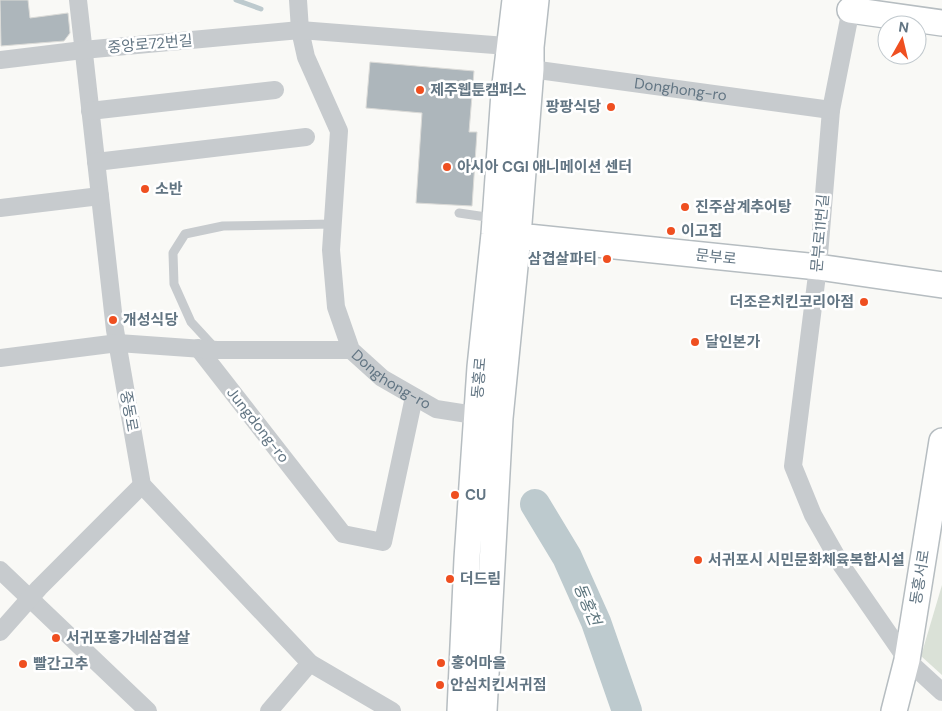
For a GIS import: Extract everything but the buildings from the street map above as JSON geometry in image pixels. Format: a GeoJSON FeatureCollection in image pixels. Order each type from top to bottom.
{"type":"FeatureCollection","features":[{"type":"Feature","properties":{"kind":"main road"},"geometry":{"type":"LineString","coordinates":[[515,0],[524,54]]}},
{"type":"Feature","properties":{"kind":"main road"},"geometry":{"type":"LineString","coordinates":[[524,54],[536,0]]}},
{"type":"Feature","properties":{"kind":"main road"},"geometry":{"type":"LineString","coordinates":[[851,5],[942,23]]}},
{"type":"Feature","properties":{"kind":"main road","name":"동홍로"},"geometry":{"type":"LineString","coordinates":[[484,711],[488,417],[495,218],[504,93],[524,54]]}},
{"type":"Feature","properties":{"kind":"main road","name":"동홍로"},"geometry":{"type":"LineString","coordinates":[[460,711],[488,417],[518,236],[524,54]]}},
{"type":"Feature","properties":{"kind":"main road"},"geometry":{"type":"LineString","coordinates":[[495,218],[518,236]]}},
{"type":"Feature","properties":{"kind":"main road","name":"문부로"},"geometry":{"type":"LineString","coordinates":[[518,236],[818,267],[942,285]]}},
{"type":"Feature","properties":{"kind":"main road","name":"동홍서로"},"geometry":{"type":"LineString","coordinates":[[894,711],[907,660],[941,454]]}},
{"type":"Feature","properties":{"kind":"street","name":"중동로"},"geometry":{"type":"LineString","coordinates":[[78,0],[118,343],[142,485]]}},
{"type":"Feature","properties":{"kind":"street","name":"Donghong-ro"},"geometry":{"type":"LineString","coordinates":[[298,0],[300,30],[306,57],[339,131],[331,250],[336,307],[351,350],[382,378],[436,409],[488,417]]}},
{"type":"Feature","properties":{"kind":"street","name":"문부로11번길"},"geometry":{"type":"LineString","coordinates":[[851,5],[831,110],[818,267],[793,466],[814,515],[842,566],[907,660]]}},
{"type":"Feature","properties":{"kind":"street","name":"중앙로72번길"},"geometry":{"type":"LineString","coordinates":[[0,60],[83,50],[300,30],[524,54]]}},
{"type":"Feature","properties":{"kind":"street","name":"Donghong-ro"},"geometry":{"type":"LineString","coordinates":[[524,54],[831,110]]}},
{"type":"Feature","properties":{"kind":"street"},"geometry":{"type":"LineString","coordinates":[[90,111],[276,90]]}},
{"type":"Feature","properties":{"kind":"street"},"geometry":{"type":"LineString","coordinates":[[96,162],[306,138]]}},
{"type":"Feature","properties":{"kind":"street"},"geometry":{"type":"LineString","coordinates":[[0,208],[100,196]]}},
{"type":"Feature","properties":{"kind":"street"},"geometry":{"type":"LineString","coordinates":[[0,358],[118,343],[217,350],[351,350]]}},
{"type":"Feature","properties":{"kind":"street","name":"Jungdong-ro"},"geometry":{"type":"LineString","coordinates":[[198,348],[343,534],[383,542],[414,397]]}},
{"type":"Feature","properties":{"kind":"street"},"geometry":{"type":"LineString","coordinates":[[0,632],[142,485],[310,663],[392,711]]}},
{"type":"Feature","properties":{"kind":"street"},"geometry":{"type":"LineString","coordinates":[[0,570],[148,711]]}},
{"type":"Feature","properties":{"kind":"street"},"geometry":{"type":"LineString","coordinates":[[907,660],[942,692]]}},
{"type":"Feature","properties":{"kind":"street"},"geometry":{"type":"LineString","coordinates":[[269,711],[310,663]]}},
{"type":"Feature","properties":{"kind":"lane"},"geometry":{"type":"LineString","coordinates":[[459,213],[495,218]]}},
{"type":"Feature","properties":{"kind":"lane"},"geometry":{"type":"LineString","coordinates":[[217,350],[191,322],[174,284],[173,253],[185,234],[223,226],[333,224]]}},
{"type":"Feature","properties":{"kind":"shaded area"},"geometry":{"type":"Polygon","coordinates":[[[942,585],[942,675],[921,656],[942,585]]]}},
{"type":"Feature","properties":{"kind":"waterway","name":"동홍천"},"geometry":{"type":"LineString","coordinates":[[236,0],[261,9]]}},
{"type":"Feature","properties":{"kind":"waterway","name":"동홍천"},"geometry":{"type":"LineString","coordinates":[[535,504],[567,557],[596,622],[627,711]]}},
{"type":"Feature","properties":{"kind":"place","name":"제주웹툰캠퍼스"},"geometry":{"type":"Point","coordinates":[420,90]}},
{"type":"Feature","properties":{"kind":"place","name":"팡팡식당"},"geometry":{"type":"Point","coordinates":[611,107]}},
{"type":"Feature","properties":{"kind":"place","name":"아시아 CGI 애니메이션 센터"},"geometry":{"type":"Point","coordinates":[447,167]}},
{"type":"Feature","properties":{"kind":"place","name":"소반"},"geometry":{"type":"Point","coordinates":[145,189]}},
{"type":"Feature","properties":{"kind":"place","name":"진주삼계추어탕"},"geometry":{"type":"Point","coordinates":[685,207]}},
{"type":"Feature","properties":{"kind":"place","name":"이고집"},"geometry":{"type":"Point","coordinates":[671,231]}},
{"type":"Feature","properties":{"kind":"place","name":"삼겹살파티"},"geometry":{"type":"Point","coordinates":[607,259]}},
{"type":"Feature","properties":{"kind":"place","name":"더조은치킨코리아점"},"geometry":{"type":"Point","coordinates":[864,302]}},
{"type":"Feature","properties":{"kind":"place","name":"개성식당"},"geometry":{"type":"Point","coordinates":[113,320]}},
{"type":"Feature","properties":{"kind":"place","name":"달인본가"},"geometry":{"type":"Point","coordinates":[695,342]}},
{"type":"Feature","properties":{"kind":"place","name":"CU"},"geometry":{"type":"Point","coordinates":[455,495]}},
{"type":"Feature","properties":{"kind":"place","name":"서귀포시 시민문화체육복합시설"},"geometry":{"type":"Point","coordinates":[698,560]}},
{"type":"Feature","properties":{"kind":"place","name":"더드림"},"geometry":{"type":"Point","coordinates":[450,579]}},
{"type":"Feature","properties":{"kind":"place","name":"서귀포홍가네삼겹살"},"geometry":{"type":"Point","coordinates":[56,638]}},
{"type":"Feature","properties":{"kind":"place","name":"홍어마을"},"geometry":{"type":"Point","coordinates":[441,663]}},
{"type":"Feature","properties":{"kind":"place","name":"빨간고추"},"geometry":{"type":"Point","coordinates":[23,664]}},
{"type":"Feature","properties":{"kind":"place","name":"안심치킨서귀점"},"geometry":{"type":"Point","coordinates":[440,685]}}]}
